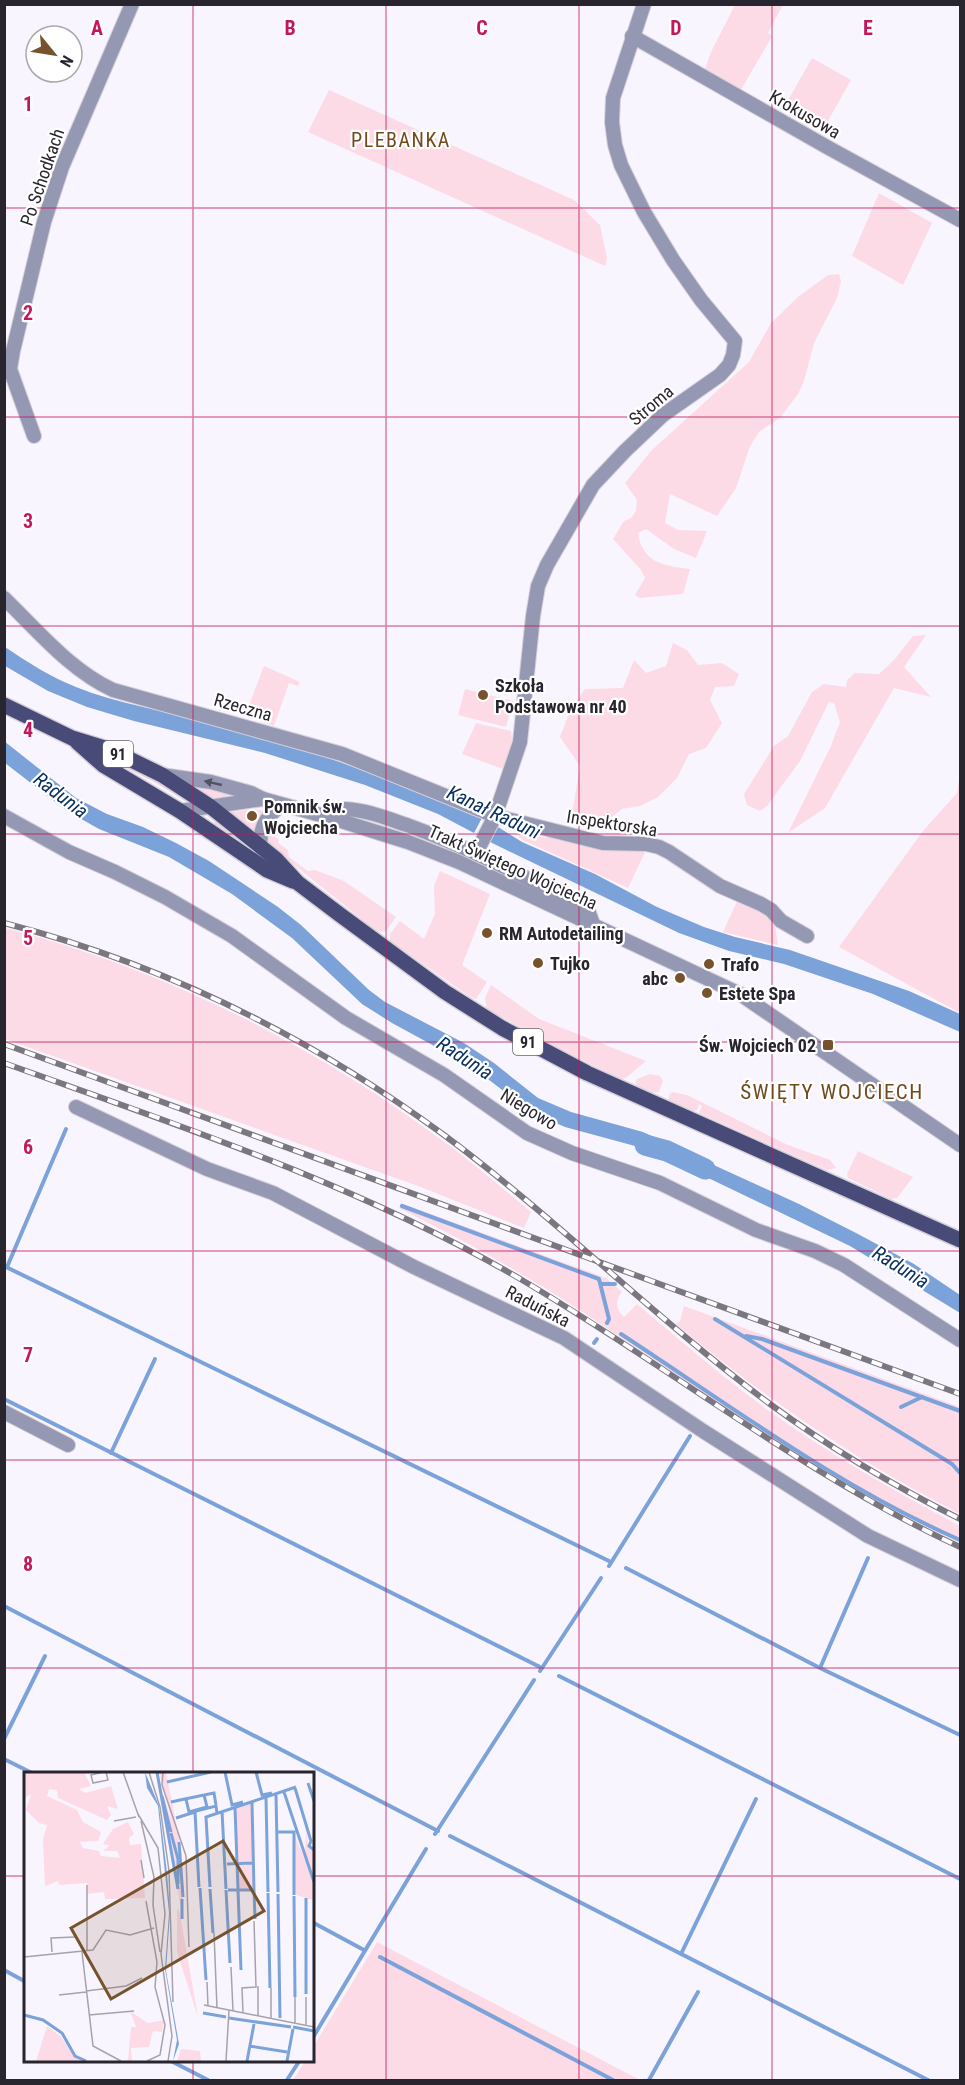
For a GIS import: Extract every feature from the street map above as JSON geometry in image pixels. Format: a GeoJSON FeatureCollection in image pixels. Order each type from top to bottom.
{"type":"FeatureCollection","features":[{"type":"Feature","properties":{"kind":"main road","name":"Trakt Świętego Wojciecha"},"geometry":{"type":"LineString","coordinates":[[4,705],[72,738],[111,750],[162,775],[212,807],[276,859],[298,883],[445,992],[550,1055],[960,1240]]}},
{"type":"Feature","properties":{"kind":"main road","name":"Trakt Świętego Wojciecha"},"geometry":{"type":"LineString","coordinates":[[72,738],[103,765],[180,811],[267,870],[298,883]]}},
{"type":"Feature","properties":{"kind":"street","name":"Po Schodkach"},"geometry":{"type":"LineString","coordinates":[[34,436],[10,369],[13,351],[44,222],[62,167],[132,4]]}},
{"type":"Feature","properties":{"kind":"street","name":"Stroma"},"geometry":{"type":"LineString","coordinates":[[479,847],[494,819],[522,731],[533,616],[538,586],[547,565],[593,486],[663,415],[720,375],[734,355],[735,341],[701,300],[644,212],[621,165],[615,145],[612,122],[613,98],[644,4]]}},
{"type":"Feature","properties":{"kind":"street","name":"Krokusowa"},"geometry":{"type":"LineString","coordinates":[[632,36],[960,220]]}},
{"type":"Feature","properties":{"kind":"street","name":"Rzeczna"},"geometry":{"type":"LineString","coordinates":[[4,598],[77,669],[113,690],[342,754],[494,819]]}},
{"type":"Feature","properties":{"kind":"street","name":"Trakt Świętego Wojciecha"},"geometry":{"type":"LineString","coordinates":[[162,775],[211,782],[408,842],[459,862],[593,924],[740,994],[960,1145]]}},
{"type":"Feature","properties":{"kind":"street","name":"Trakt Świętego Wojciecha"},"geometry":{"type":"LineString","coordinates":[[180,811],[263,799]]}},
{"type":"Feature","properties":{"kind":"street"},"geometry":{"type":"LineString","coordinates":[[260,846],[261,829],[266,819],[281,805]]}},
{"type":"Feature","properties":{"kind":"street"},"geometry":{"type":"LineString","coordinates":[[335,819],[345,809],[364,810],[429,833],[479,847],[582,907],[589,914],[593,924]]}},
{"type":"Feature","properties":{"kind":"street","name":"Niegowo"},"geometry":{"type":"LineString","coordinates":[[4,816],[69,852],[165,897],[232,936],[346,1018],[444,1075],[527,1133],[572,1153],[660,1183],[756,1230],[815,1251],[854,1272],[960,1340]]}},
{"type":"Feature","properties":{"kind":"street","name":"Inspektorska"},"geometry":{"type":"LineString","coordinates":[[494,819],[603,843],[646,844],[659,847],[720,886],[771,910],[781,921],[807,936]]}},
{"type":"Feature","properties":{"kind":"street","name":"Raduńska"},"geometry":{"type":"LineString","coordinates":[[76,1107],[207,1169],[273,1193],[414,1267],[564,1338],[868,1536],[960,1580]]}},
{"type":"Feature","properties":{"kind":"street"},"geometry":{"type":"LineString","coordinates":[[4,1412],[68,1445]]}},
{"type":"Feature","properties":{"kind":"shaded area"},"geometry":{"type":"Polygon","coordinates":[[[735,5],[783,5],[768,33],[772,36],[741,90],[705,69],[735,5]]]}},
{"type":"Feature","properties":{"kind":"shaded area"},"geometry":{"type":"Polygon","coordinates":[[[812,58],[851,80],[825,126],[786,104],[812,58]]]}},
{"type":"Feature","properties":{"kind":"shaded area"},"geometry":{"type":"Polygon","coordinates":[[[329,90],[574,200],[600,225],[607,258],[605,266],[308,132],[329,90]]]}},
{"type":"Feature","properties":{"kind":"shaded area"},"geometry":{"type":"Polygon","coordinates":[[[879,193],[932,223],[903,285],[852,256],[879,193]]]}},
{"type":"Feature","properties":{"kind":"shaded area"},"geometry":{"type":"Polygon","coordinates":[[[839,274],[841,281],[837,298],[814,343],[804,381],[798,394],[780,418],[760,431],[750,446],[736,488],[717,516],[670,494],[665,523],[678,530],[707,531],[696,558],[674,549],[646,529],[638,533],[644,551],[650,557],[664,564],[690,569],[683,594],[640,598],[635,595],[645,578],[641,570],[613,539],[624,521],[631,518],[636,511],[637,500],[625,483],[651,451],[749,362],[771,323],[798,297],[828,275],[839,274]]]}},
{"type":"Feature","properties":{"kind":"shaded area"},"geometry":{"type":"Polygon","coordinates":[[[926,635],[904,667],[931,697],[894,688],[825,808],[788,833],[830,748],[840,722],[834,703],[829,702],[800,761],[767,806],[760,811],[747,805],[744,794],[774,746],[788,736],[812,692],[824,684],[846,687],[847,680],[855,673],[879,674],[894,660],[913,636],[926,635]]]}},
{"type":"Feature","properties":{"kind":"shaded area"},"geometry":{"type":"Polygon","coordinates":[[[673,643],[687,650],[698,665],[722,663],[739,674],[734,686],[715,687],[710,700],[722,723],[706,748],[689,754],[677,778],[658,797],[640,806],[622,809],[610,818],[595,822],[572,814],[580,766],[560,737],[570,711],[585,689],[623,688],[634,660],[646,673],[666,666],[673,643]]]}},
{"type":"Feature","properties":{"kind":"shaded area"},"geometry":{"type":"Polygon","coordinates":[[[264,666],[300,682],[298,686],[289,683],[274,726],[245,716],[264,666]]]}},
{"type":"Feature","properties":{"kind":"shaded area"},"geometry":{"type":"Polygon","coordinates":[[[465,689],[513,701],[506,727],[458,715],[465,689]]]}},
{"type":"Feature","properties":{"kind":"shaded area"},"geometry":{"type":"Polygon","coordinates":[[[476,723],[511,731],[512,740],[503,769],[462,754],[476,723]]]}},
{"type":"Feature","properties":{"kind":"shaded area"},"geometry":{"type":"Polygon","coordinates":[[[100,751],[154,778],[184,796],[184,800],[98,754],[100,751]]]}},
{"type":"Feature","properties":{"kind":"shaded area"},"geometry":{"type":"Polygon","coordinates":[[[960,773],[960,1013],[839,947],[923,831],[957,793],[960,773]]]}},
{"type":"Feature","properties":{"kind":"shaded area"},"geometry":{"type":"Polygon","coordinates":[[[187,782],[249,796],[214,801],[187,782]]]}},
{"type":"Feature","properties":{"kind":"shaded area"},"geometry":{"type":"Polygon","coordinates":[[[255,809],[265,811],[259,820],[256,832],[229,812],[255,809]]]}},
{"type":"Feature","properties":{"kind":"shaded area"},"geometry":{"type":"Polygon","coordinates":[[[216,820],[283,873],[213,825],[216,820]]]}},
{"type":"Feature","properties":{"kind":"shaded area"},"geometry":{"type":"Polygon","coordinates":[[[267,830],[279,840],[278,843],[288,850],[289,857],[308,871],[315,870],[344,881],[396,917],[386,931],[380,932],[374,929],[277,851],[268,841],[267,830]]]}},
{"type":"Feature","properties":{"kind":"shaded area"},"geometry":{"type":"Polygon","coordinates":[[[519,833],[545,838],[647,848],[628,888],[523,840],[519,837],[519,833]]]}},
{"type":"Feature","properties":{"kind":"shaded area"},"geometry":{"type":"Polygon","coordinates":[[[440,871],[490,894],[462,965],[487,982],[476,999],[390,941],[390,934],[400,921],[424,939],[435,914],[434,886],[440,871]]]}},
{"type":"Feature","properties":{"kind":"shaded area"},"geometry":{"type":"Polygon","coordinates":[[[738,899],[774,919],[778,945],[723,932],[738,899]]]}},
{"type":"Feature","properties":{"kind":"shaded area"},"geometry":{"type":"Polygon","coordinates":[[[5,928],[120,964],[232,1012],[286,1040],[389,1103],[474,1165],[531,1212],[524,1228],[418,1186],[5,1039],[5,928]]]}},
{"type":"Feature","properties":{"kind":"shaded area"},"geometry":{"type":"Polygon","coordinates":[[[491,985],[539,1019],[646,1061],[622,1079],[574,1056],[487,1009],[485,998],[491,985]]]}},
{"type":"Feature","properties":{"kind":"shaded area"},"geometry":{"type":"Polygon","coordinates":[[[650,1074],[660,1076],[663,1080],[659,1092],[646,1090],[635,1083],[637,1079],[650,1074]]]}},
{"type":"Feature","properties":{"kind":"shaded area"},"geometry":{"type":"Polygon","coordinates":[[[672,1092],[687,1095],[788,1145],[830,1160],[836,1168],[827,1170],[699,1113],[702,1106],[699,1104],[697,1110],[693,1111],[669,1100],[672,1092]]]}},
{"type":"Feature","properties":{"kind":"shaded area"},"geometry":{"type":"Polygon","coordinates":[[[858,1151],[913,1177],[897,1198],[891,1199],[848,1178],[847,1174],[858,1151]]]}},
{"type":"Feature","properties":{"kind":"shaded area"},"geometry":{"type":"Polygon","coordinates":[[[401,1203],[606,1278],[622,1292],[617,1305],[624,1317],[637,1304],[734,1385],[814,1442],[960,1526],[960,1543],[861,1492],[813,1464],[559,1297],[491,1257],[399,1208],[401,1203]]]}},
{"type":"Feature","properties":{"kind":"shaded area"},"geometry":{"type":"Polygon","coordinates":[[[684,1306],[960,1407],[960,1514],[849,1451],[743,1378],[676,1324],[680,1321],[684,1306]]]}},
{"type":"Feature","properties":{"kind":"shaded area"},"geometry":{"type":"Polygon","coordinates":[[[377,1942],[640,2080],[293,2080],[305,2061],[314,2061],[314,2046],[377,1942]]]}},
{"type":"Feature","properties":{"kind":"water"},"geometry":{"type":"Polygon","coordinates":[[[5,647],[48,674],[92,693],[243,731],[312,753],[415,790],[482,818],[474,833],[438,814],[365,785],[265,753],[87,707],[48,691],[5,666],[5,647]]]}},
{"type":"Feature","properties":{"kind":"water"},"geometry":{"type":"Polygon","coordinates":[[[4,741],[76,798],[107,814],[143,827],[176,843],[209,861],[278,907],[301,925],[369,990],[385,1002],[464,1043],[494,1063],[538,1098],[571,1112],[643,1132],[676,1147],[669,1160],[635,1146],[565,1127],[531,1112],[471,1066],[362,1004],[292,938],[232,894],[169,857],[99,829],[67,811],[5,763],[4,741]]]}},
{"type":"Feature","properties":{"kind":"water"},"geometry":{"type":"Polygon","coordinates":[[[498,827],[522,842],[595,874],[657,907],[704,927],[790,950],[909,991],[960,1014],[960,1032],[873,994],[784,964],[729,951],[679,933],[490,842],[498,827]]]}},
{"type":"Feature","properties":{"kind":"water"},"geometry":{"type":"Polygon","coordinates":[[[683,1151],[799,1204],[914,1264],[960,1295],[960,1313],[850,1246],[677,1163],[683,1151]]]}},
{"type":"Feature","properties":{"kind":"waterway"},"geometry":{"type":"LineString","coordinates":[[7,1267],[66,1129]]}},
{"type":"Feature","properties":{"kind":"waterway","name":"Radunia"},"geometry":{"type":"LineString","coordinates":[[645,1145],[667,1151],[705,1169]]}},
{"type":"Feature","properties":{"kind":"waterway"},"geometry":{"type":"LineString","coordinates":[[402,1206],[599,1279],[609,1319],[607,1323]]}},
{"type":"Feature","properties":{"kind":"waterway"},"geometry":{"type":"LineString","coordinates":[[4,1266],[611,1562]]}},
{"type":"Feature","properties":{"kind":"waterway"},"geometry":{"type":"LineString","coordinates":[[601,1284],[615,1284]]}},
{"type":"Feature","properties":{"kind":"waterway"},"geometry":{"type":"LineString","coordinates":[[715,1319],[952,1464],[960,1473]]}},
{"type":"Feature","properties":{"kind":"waterway"},"geometry":{"type":"LineString","coordinates":[[621,1334],[829,1471],[871,1496],[960,1540]]}},
{"type":"Feature","properties":{"kind":"waterway"},"geometry":{"type":"LineString","coordinates":[[746,1336],[762,1339],[960,1411]]}},
{"type":"Feature","properties":{"kind":"waterway"},"geometry":{"type":"LineString","coordinates":[[594,1343],[597,1339]]}},
{"type":"Feature","properties":{"kind":"waterway"},"geometry":{"type":"LineString","coordinates":[[111,1453],[155,1359]]}},
{"type":"Feature","properties":{"kind":"waterway"},"geometry":{"type":"LineString","coordinates":[[901,1407],[922,1397]]}},
{"type":"Feature","properties":{"kind":"waterway"},"geometry":{"type":"LineString","coordinates":[[4,1399],[542,1668]]}},
{"type":"Feature","properties":{"kind":"waterway"},"geometry":{"type":"LineString","coordinates":[[609,1566],[690,1436]]}},
{"type":"Feature","properties":{"kind":"waterway"},"geometry":{"type":"LineString","coordinates":[[820,1668],[868,1558]]}},
{"type":"Feature","properties":{"kind":"waterway"},"geometry":{"type":"LineString","coordinates":[[626,1568],[820,1668],[960,1735]]}},
{"type":"Feature","properties":{"kind":"waterway"},"geometry":{"type":"LineString","coordinates":[[540,1671],[601,1578]]}},
{"type":"Feature","properties":{"kind":"waterway"},"geometry":{"type":"LineString","coordinates":[[4,1606],[438,1831]]}},
{"type":"Feature","properties":{"kind":"waterway"},"geometry":{"type":"LineString","coordinates":[[4,1739],[45,1656]]}},
{"type":"Feature","properties":{"kind":"waterway"},"geometry":{"type":"LineString","coordinates":[[559,1676],[960,1879]]}},
{"type":"Feature","properties":{"kind":"waterway"},"geometry":{"type":"LineString","coordinates":[[435,1834],[534,1680]]}},
{"type":"Feature","properties":{"kind":"waterway"},"geometry":{"type":"LineString","coordinates":[[4,1759],[30,1772]]}},
{"type":"Feature","properties":{"kind":"waterway"},"geometry":{"type":"LineString","coordinates":[[681,1954],[756,1799]]}},
{"type":"Feature","properties":{"kind":"waterway"},"geometry":{"type":"LineString","coordinates":[[450,1836],[928,2080]]}},
{"type":"Feature","properties":{"kind":"waterway"},"geometry":{"type":"LineString","coordinates":[[314,2036],[426,1849]]}},
{"type":"Feature","properties":{"kind":"waterway"},"geometry":{"type":"LineString","coordinates":[[314,1923],[364,1950]]}},
{"type":"Feature","properties":{"kind":"waterway"},"geometry":{"type":"LineString","coordinates":[[380,1957],[613,2080]]}},
{"type":"Feature","properties":{"kind":"waterway"},"geometry":{"type":"LineString","coordinates":[[4,1970],[24,1981]]}},
{"type":"Feature","properties":{"kind":"waterway"},"geometry":{"type":"LineString","coordinates":[[649,2080],[698,1992]]}},
{"type":"Feature","properties":{"kind":"waterway"},"geometry":{"type":"LineString","coordinates":[[171,2061],[208,2080]]}},
{"type":"Feature","properties":{"kind":"waterway"},"geometry":{"type":"LineString","coordinates":[[287,2080],[299,2061]]}},
{"type":"Feature","properties":{"kind":"railway"},"geometry":{"type":"LineString","coordinates":[[4,923],[63,940],[178,983],[289,1036],[342,1067],[394,1100],[486,1167],[687,1338],[770,1404],[863,1466],[960,1519]]}},
{"type":"Feature","properties":{"kind":"railway"},"geometry":{"type":"LineString","coordinates":[[4,1044],[960,1394]]}},
{"type":"Feature","properties":{"kind":"railway"},"geometry":{"type":"LineString","coordinates":[[4,1063],[268,1159],[333,1186],[460,1246],[577,1313],[792,1454],[902,1518],[960,1547]]}},
{"type":"Feature","properties":{"kind":"place","name":"Szkoła Podstawowa nr 40"},"geometry":{"type":"Point","coordinates":[483,695]}},
{"type":"Feature","properties":{"kind":"place","name":"Pomnik św. Wojciecha"},"geometry":{"type":"Point","coordinates":[252,816]}},
{"type":"Feature","properties":{"kind":"place","name":"RM Autodetailing"},"geometry":{"type":"Point","coordinates":[487,933]}},
{"type":"Feature","properties":{"kind":"place","name":"Tujko"},"geometry":{"type":"Point","coordinates":[538,963]}},
{"type":"Feature","properties":{"kind":"place","name":"Trafo"},"geometry":{"type":"Point","coordinates":[709,964]}},
{"type":"Feature","properties":{"kind":"place","name":"abc"},"geometry":{"type":"Point","coordinates":[680,978]}},
{"type":"Feature","properties":{"kind":"place","name":"Estete Spa"},"geometry":{"type":"Point","coordinates":[707,993]}},
{"type":"Feature","properties":{"kind":"place","name":"Św. Wojciech 02"},"geometry":{"type":"Point","coordinates":[828,1045]}},
{"type":"Feature","properties":{"kind":"district","name":"PLEBANKA"},"geometry":{"type":"Point","coordinates":[401,140]}},
{"type":"Feature","properties":{"kind":"district","name":"ŚWIĘTY WOJCIECH"},"geometry":{"type":"Point","coordinates":[832,1092]}},
{"type":"Feature","properties":{"kind":"water label","name":"Kanał Raduni"},"geometry":{"type":"Point","coordinates":[494,812]}}]}
